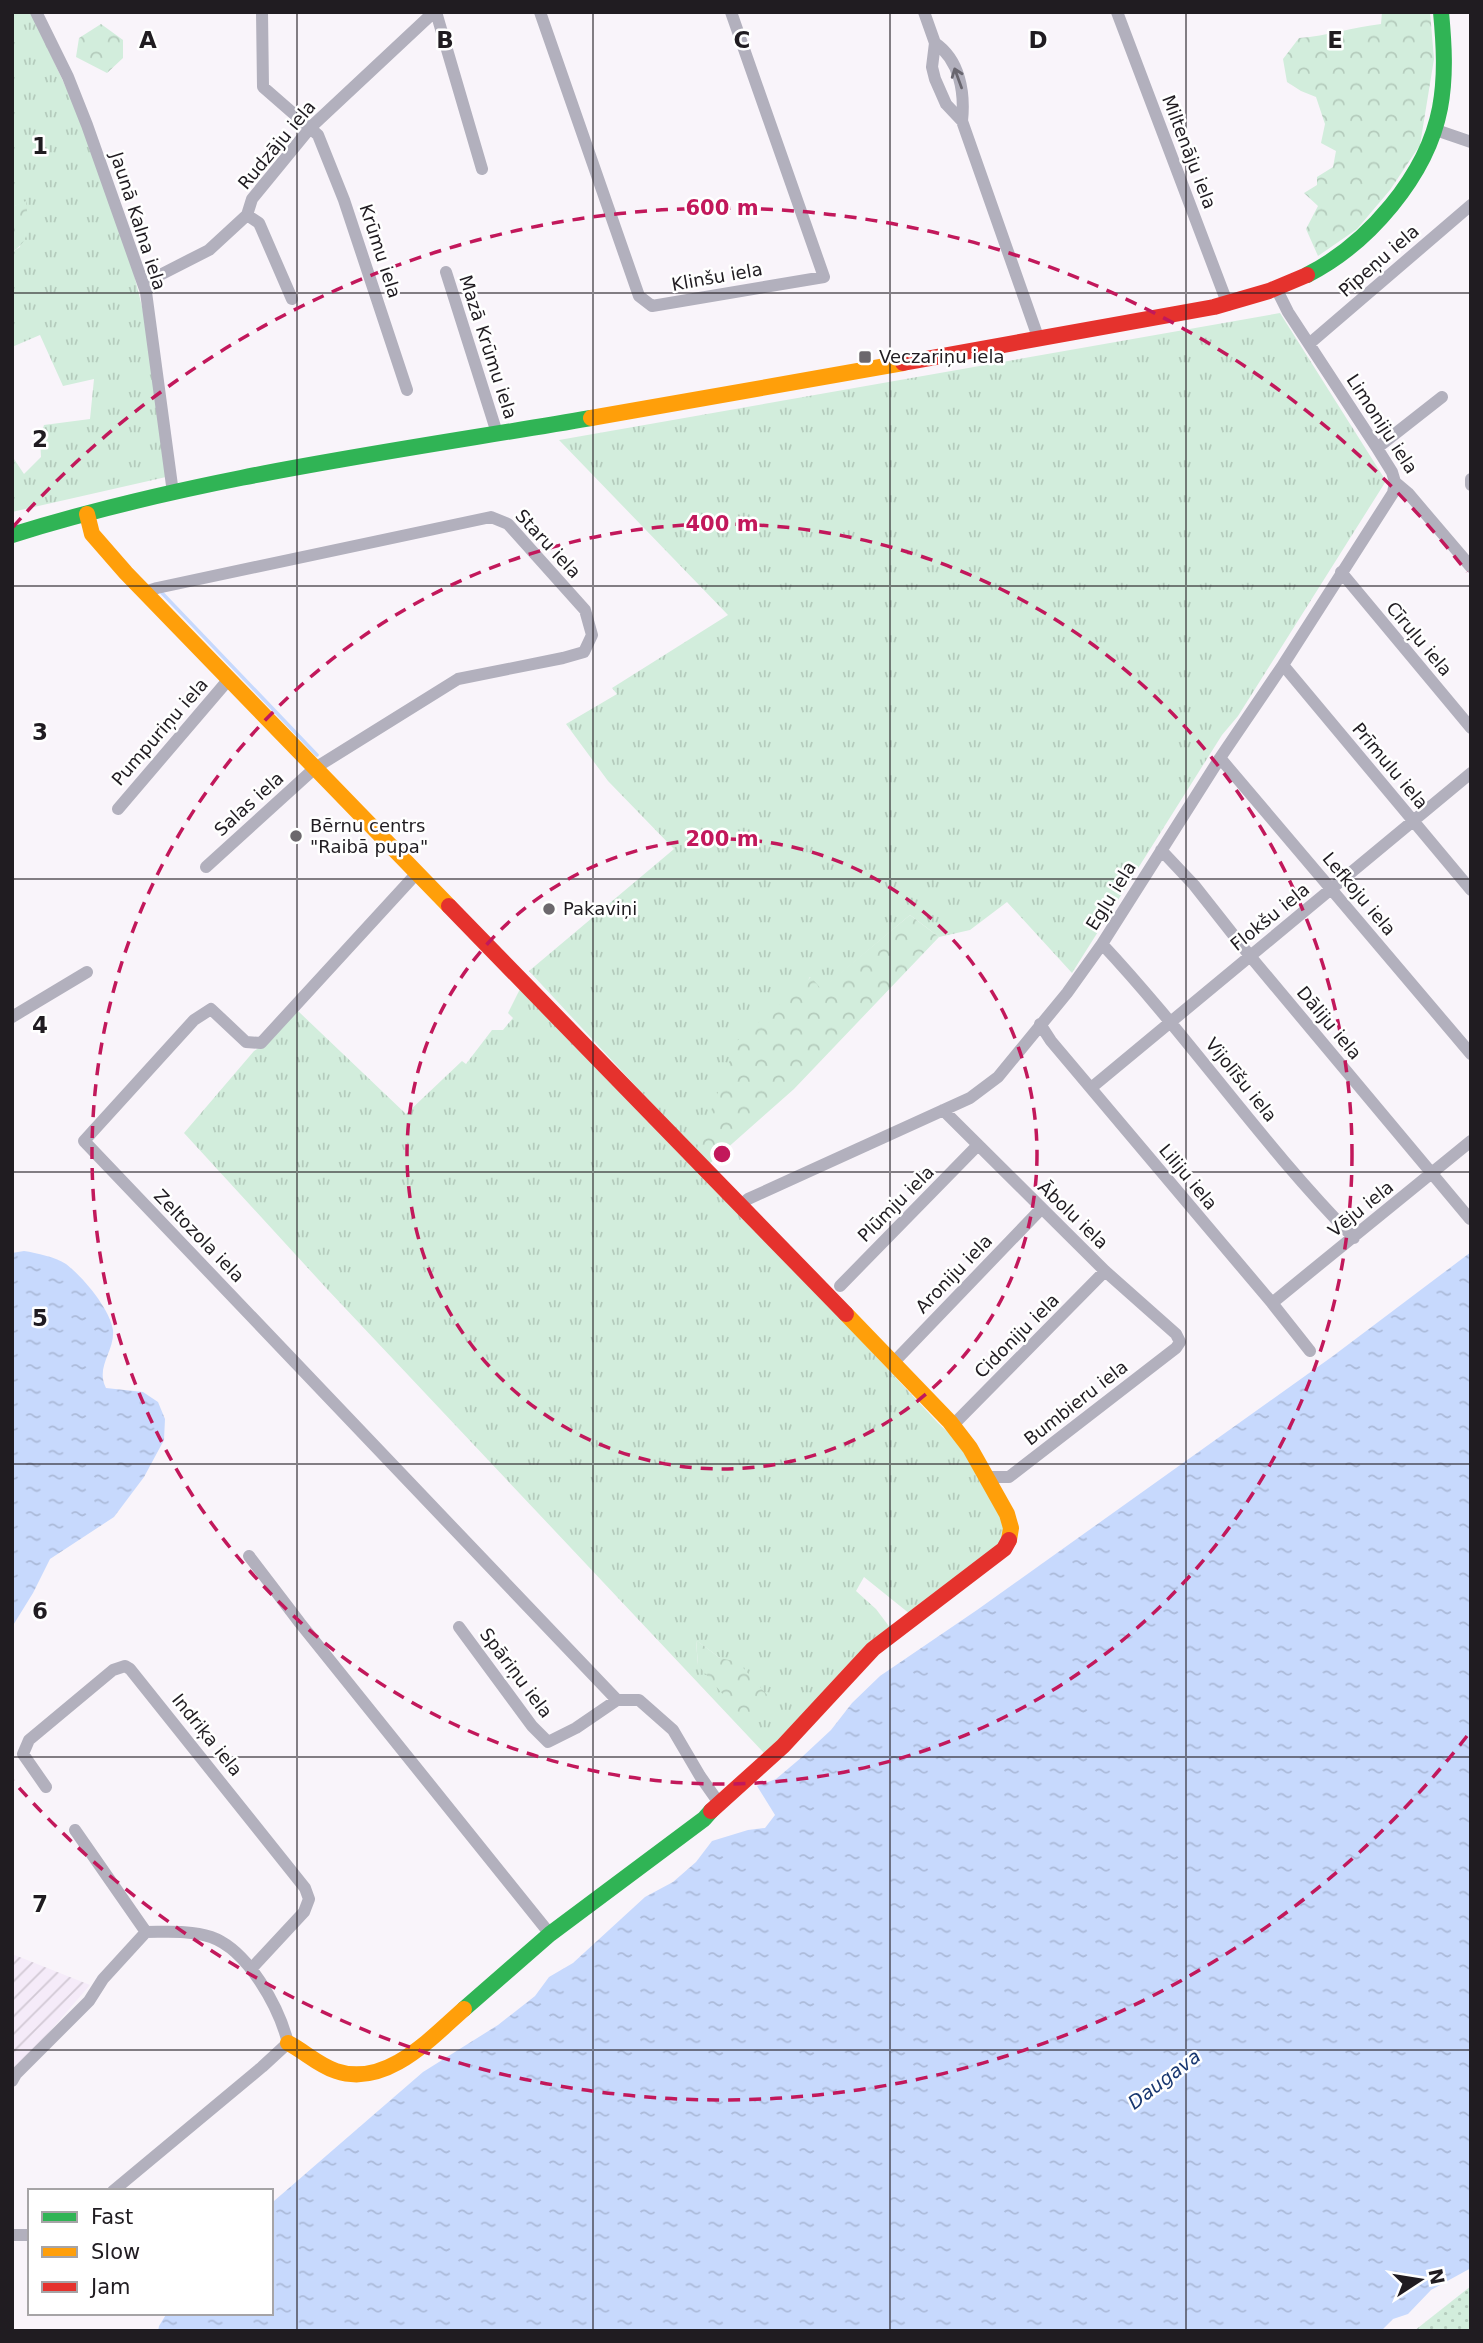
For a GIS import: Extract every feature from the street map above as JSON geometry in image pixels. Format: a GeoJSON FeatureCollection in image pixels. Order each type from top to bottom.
{"type":"FeatureCollection","features":[{"type":"Feature","properties":{"kind":"street","name":"Jaunā Kalna iela"},"geometry":{"type":"LineString","coordinates":[[36,12],[83,113],[146,292],[173,493]]}},
{"type":"Feature","properties":{"kind":"street"},"geometry":{"type":"LineString","coordinates":[[262,12],[263,87],[300,121],[311,127]]}},
{"type":"Feature","properties":{"kind":"street","name":"Rudzāju iela"},"geometry":{"type":"LineString","coordinates":[[146,292],[158,276],[209,250],[247,215],[252,199],[311,127],[435,12]]}},
{"type":"Feature","properties":{"kind":"street"},"geometry":{"type":"LineString","coordinates":[[435,12],[482,169]]}},
{"type":"Feature","properties":{"kind":"street","name":"Klinšu iela"},"geometry":{"type":"LineString","coordinates":[[540,12],[639,296],[652,306],[824,277],[731,12]]}},
{"type":"Feature","properties":{"kind":"street"},"geometry":{"type":"LineString","coordinates":[[924,12],[934,43],[935,79],[946,104],[962,121],[1039,340]]}},
{"type":"Feature","properties":{"kind":"street","name":"Miltenāju iela"},"geometry":{"type":"LineString","coordinates":[[1117,12],[1228,305]]}},
{"type":"Feature","properties":{"kind":"street"},"geometry":{"type":"LineString","coordinates":[[12,535],[173,493],[342,459],[1039,340],[1228,305],[1278,290],[1349,249],[1387,209],[1419,165],[1436,130],[1444,88],[1441,12]]}},
{"type":"Feature","properties":{"kind":"street"},"geometry":{"type":"LineString","coordinates":[[934,43],[943,48],[961,82],[964,99],[962,121]]}},
{"type":"Feature","properties":{"kind":"street","name":"Krūmu iela"},"geometry":{"type":"LineString","coordinates":[[311,127],[318,135],[344,200],[407,390]]}},
{"type":"Feature","properties":{"kind":"street"},"geometry":{"type":"LineString","coordinates":[[1436,130],[1471,142]]}},
{"type":"Feature","properties":{"kind":"street","name":"Pīpeņu iela"},"geometry":{"type":"LineString","coordinates":[[1309,344],[1471,205]]}},
{"type":"Feature","properties":{"kind":"street"},"geometry":{"type":"LineString","coordinates":[[247,215],[259,223],[292,299]]}},
{"type":"Feature","properties":{"kind":"street","name":"Mazā Krūmu iela"},"geometry":{"type":"LineString","coordinates":[[446,272],[497,433]]}},
{"type":"Feature","properties":{"kind":"street","name":"Limoniju iela"},"geometry":{"type":"LineString","coordinates":[[1278,290],[1288,312],[1377,448],[1395,482],[1471,567]]}},
{"type":"Feature","properties":{"kind":"street"},"geometry":{"type":"LineString","coordinates":[[1377,448],[1442,397]]}},
{"type":"Feature","properties":{"kind":"street","name":"Egļu iela"},"geometry":{"type":"LineString","coordinates":[[741,1205],[748,1199],[970,1098],[988,1087],[1068,993],[1102,944],[1220,758],[1283,665],[1392,493],[1395,482]]}},
{"type":"Feature","properties":{"kind":"street"},"geometry":{"type":"LineString","coordinates":[[12,2081],[89,2001],[103,1979],[146,1932],[179,1931],[212,1937],[236,1953],[252,1968],[284,2028],[288,2043],[342,2073],[366,2073],[395,2064],[449,2024],[550,1934],[690,1831],[783,1745],[873,1649],[992,1559],[1010,1541],[1012,1528],[969,1444],[953,1425],[145,592],[92,534],[87,514]]}},
{"type":"Feature","properties":{"kind":"street","name":"Staru iela"},"geometry":{"type":"LineString","coordinates":[[145,592],[491,517],[508,524],[585,610],[592,635],[583,652],[458,679],[315,768]]}},
{"type":"Feature","properties":{"kind":"street","name":"Cīruļu iela"},"geometry":{"type":"LineString","coordinates":[[1341,572],[1471,728]]}},
{"type":"Feature","properties":{"kind":"street","name":"Prīmulu iela"},"geometry":{"type":"LineString","coordinates":[[1283,665],[1471,890]]}},
{"type":"Feature","properties":{"kind":"street","name":"Pumpuriņu iela"},"geometry":{"type":"LineString","coordinates":[[118,809],[229,679]]}},
{"type":"Feature","properties":{"kind":"street","name":"Lefkoju iela"},"geometry":{"type":"LineString","coordinates":[[1220,758],[1471,1054]]}},
{"type":"Feature","properties":{"kind":"street","name":"Salas iela"},"geometry":{"type":"LineString","coordinates":[[206,867],[315,768]]}},
{"type":"Feature","properties":{"kind":"street","name":"Flokšu iela"},"geometry":{"type":"LineString","coordinates":[[1091,1088],[1471,773]]}},
{"type":"Feature","properties":{"kind":"street","name":"Dāliju iela"},"geometry":{"type":"LineString","coordinates":[[1161,850],[1194,884],[1250,956],[1470,1219]]}},
{"type":"Feature","properties":{"kind":"street","name":"Zeltozola iela"},"geometry":{"type":"LineString","coordinates":[[417,873],[261,1043],[246,1042],[211,1009],[194,1020],[84,1141],[617,1700]]}},
{"type":"Feature","properties":{"kind":"street","name":"Vijolīšu iela"},"geometry":{"type":"LineString","coordinates":[[1102,944],[1171,1021],[1320,1203],[1354,1238]]}},
{"type":"Feature","properties":{"kind":"street"},"geometry":{"type":"LineString","coordinates":[[14,1012],[87,972]]}},
{"type":"Feature","properties":{"kind":"street","name":"Liliju iela"},"geometry":{"type":"LineString","coordinates":[[1041,1024],[1051,1041],[1272,1303],[1310,1352]]}},
{"type":"Feature","properties":{"kind":"street","name":"Ābolu iela"},"geometry":{"type":"LineString","coordinates":[[943,1110],[1105,1271],[1176,1334],[1180,1342]]}},
{"type":"Feature","properties":{"kind":"street","name":"Vēju iela"},"geometry":{"type":"LineString","coordinates":[[1272,1303],[1471,1141]]}},
{"type":"Feature","properties":{"kind":"street","name":"Plūmju iela"},"geometry":{"type":"LineString","coordinates":[[840,1286],[977,1146]]}},
{"type":"Feature","properties":{"kind":"street","name":"Aroniju iela"},"geometry":{"type":"LineString","coordinates":[[893,1363],[1041,1209]]}},
{"type":"Feature","properties":{"kind":"street","name":"Cidoniju iela"},"geometry":{"type":"LineString","coordinates":[[953,1425],[1105,1271]]}},
{"type":"Feature","properties":{"kind":"street","name":"Bumbieru iela"},"geometry":{"type":"LineString","coordinates":[[987,1477],[1009,1477],[1176,1348],[1180,1342]]}},
{"type":"Feature","properties":{"kind":"street"},"geometry":{"type":"LineString","coordinates":[[249,1556],[333,1665],[550,1934]]}},
{"type":"Feature","properties":{"kind":"street","name":"Spāriņu iela"},"geometry":{"type":"LineString","coordinates":[[459,1627],[532,1726],[548,1742],[617,1700]]}},
{"type":"Feature","properties":{"kind":"street","name":"Indriķa iela"},"geometry":{"type":"LineString","coordinates":[[46,1787],[23,1754],[29,1740],[113,1670],[125,1666],[130,1669],[305,1888],[309,1899],[304,1912],[252,1968]]}},
{"type":"Feature","properties":{"kind":"street"},"geometry":{"type":"LineString","coordinates":[[617,1700],[639,1700],[673,1730],[719,1803]]}},
{"type":"Feature","properties":{"kind":"street"},"geometry":{"type":"LineString","coordinates":[[75,1830],[146,1932]]}},
{"type":"Feature","properties":{"kind":"street"},"geometry":{"type":"LineString","coordinates":[[115,2189],[288,2043]]}},
{"type":"Feature","properties":{"kind":"shaded area"},"geometry":{"type":"Polygon","coordinates":[[[12,1954],[90,1985],[12,2075],[12,1954]]]}},
{"type":"Feature","properties":{"kind":"green space"},"geometry":{"type":"Polygon","coordinates":[[[12,12],[31,12],[75,107],[130,258],[145,319],[166,477],[12,512],[12,456],[24,474],[41,457],[40,438],[44,425],[90,419],[94,379],[63,386],[40,335],[12,347],[12,252],[20,247],[26,202],[12,207],[12,12]]]}},
{"type":"Feature","properties":{"kind":"green space"},"geometry":{"type":"Polygon","coordinates":[[[1382,12],[1430,12],[1434,59],[1420,145],[1390,190],[1357,229],[1318,256],[1306,229],[1318,206],[1304,193],[1317,185],[1317,177],[1333,167],[1336,151],[1321,143],[1325,124],[1316,97],[1287,82],[1283,59],[1299,38],[1381,24],[1382,12]]]}},
{"type":"Feature","properties":{"kind":"green space"},"geometry":{"type":"Polygon","coordinates":[[[101,24],[123,40],[123,58],[107,73],[76,57],[79,38],[101,24]]]}},
{"type":"Feature","properties":{"kind":"green space"},"geometry":{"type":"Polygon","coordinates":[[[26,201],[28,230],[23,242],[12,252],[12,207],[26,201]]]}},
{"type":"Feature","properties":{"kind":"green space"},"geometry":{"type":"Polygon","coordinates":[[[1280,313],[1386,481],[1072,973],[1007,902],[970,930],[939,937],[910,915],[821,990],[810,977],[696,1151],[529,971],[674,849],[608,781],[566,724],[617,694],[612,688],[728,615],[559,440],[1280,313]]]}},
{"type":"Feature","properties":{"kind":"green space"},"geometry":{"type":"Polygon","coordinates":[[[910,915],[939,937],[794,1089],[707,1166],[696,1151],[737,1041],[811,977],[821,989],[910,915]]]}},
{"type":"Feature","properties":{"kind":"green space"},"geometry":{"type":"Polygon","coordinates":[[[520,989],[968,1451],[1004,1518],[1004,1537],[997,1551],[910,1614],[864,1577],[856,1591],[876,1609],[891,1629],[769,1755],[764,1753],[328,1290],[184,1133],[254,1051],[268,1042],[298,1011],[406,1114],[462,1061],[466,1064],[492,1030],[503,1030],[513,1018],[508,1013],[520,989]],[[697,1641],[698,1665],[720,1658],[697,1641]]]}},
{"type":"Feature","properties":{"kind":"green space"},"geometry":{"type":"Polygon","coordinates":[[[696,1640],[720,1658],[738,1662],[767,1695],[755,1722],[737,1711],[698,1665],[696,1640]]]}},
{"type":"Feature","properties":{"kind":"green space"},"geometry":{"type":"Polygon","coordinates":[[[1471,2286],[1471,2331],[1414,2331],[1471,2286]]]}},
{"type":"Feature","properties":{"kind":"water"},"geometry":{"type":"Polygon","coordinates":[[[24,1251],[66,1264],[88,1285],[107,1313],[113,1330],[103,1373],[106,1388],[143,1392],[158,1402],[165,1419],[164,1440],[144,1477],[114,1517],[50,1559],[12,1627],[12,1253],[24,1251]]]}},
{"type":"Feature","properties":{"kind":"water","name":"Daugava"},"geometry":{"type":"Polygon","coordinates":[[[1471,1252],[1471,2268],[1431,2290],[1408,2314],[1393,2319],[1381,2331],[158,2331],[166,2315],[273,2315],[274,2201],[423,2072],[498,2025],[535,1996],[549,1977],[573,1963],[645,1897],[673,1882],[696,1862],[712,1841],[748,1830],[765,1828],[775,1815],[757,1786],[776,1779],[802,1757],[831,1730],[852,1703],[880,1676],[1333,1356],[1471,1252]]]}},
{"type":"Feature","properties":{"kind":"waterway"},"geometry":{"type":"LineString","coordinates":[[162,593],[317,755]]}},
{"type":"Feature","properties":{"kind":"traffic: fast"},"geometry":{"type":"LineString","coordinates":[[1307,275],[1330,262],[1372,226],[1392,205],[1422,158],[1433,133],[1442,96],[1444,60],[1441,12]]}},
{"type":"Feature","properties":{"kind":"traffic: fast"},"geometry":{"type":"LineString","coordinates":[[12,535],[83,514],[227,481],[591,418]]}},
{"type":"Feature","properties":{"kind":"traffic: fast"},"geometry":{"type":"LineString","coordinates":[[464,2009],[550,1934],[704,1819],[711,1811]]}},
{"type":"Feature","properties":{"kind":"traffic: slow"},"geometry":{"type":"LineString","coordinates":[[591,418],[903,363]]}},
{"type":"Feature","properties":{"kind":"traffic: slow"},"geometry":{"type":"LineString","coordinates":[[87,514],[92,534],[126,573],[449,906]]}},
{"type":"Feature","properties":{"kind":"traffic: slow"},"geometry":{"type":"LineString","coordinates":[[846,1314],[950,1422],[970,1448],[1007,1514],[1011,1528],[1009,1540]]}},
{"type":"Feature","properties":{"kind":"traffic: slow"},"geometry":{"type":"LineString","coordinates":[[288,2043],[336,2071],[372,2073],[390,2066],[422,2046],[464,2009]]}},
{"type":"Feature","properties":{"kind":"traffic: jam"},"geometry":{"type":"LineString","coordinates":[[903,363],[1214,307],[1269,291],[1307,275]]}},
{"type":"Feature","properties":{"kind":"traffic: jam"},"geometry":{"type":"LineString","coordinates":[[449,906],[846,1314]]}},
{"type":"Feature","properties":{"kind":"traffic: jam"},"geometry":{"type":"LineString","coordinates":[[711,1811],[783,1746],[873,1649],[1004,1549],[1009,1540]]}},
{"type":"Feature","properties":{"kind":"place","name":"Veczariņu iela"},"geometry":{"type":"Point","coordinates":[865,357]}},
{"type":"Feature","properties":{"kind":"place","name":"Bērnu centrs \"Raibā pupa\""},"geometry":{"type":"Point","coordinates":[296,836]}},
{"type":"Feature","properties":{"kind":"place","name":"Pakaviņi"},"geometry":{"type":"Point","coordinates":[549,909]}}]}
